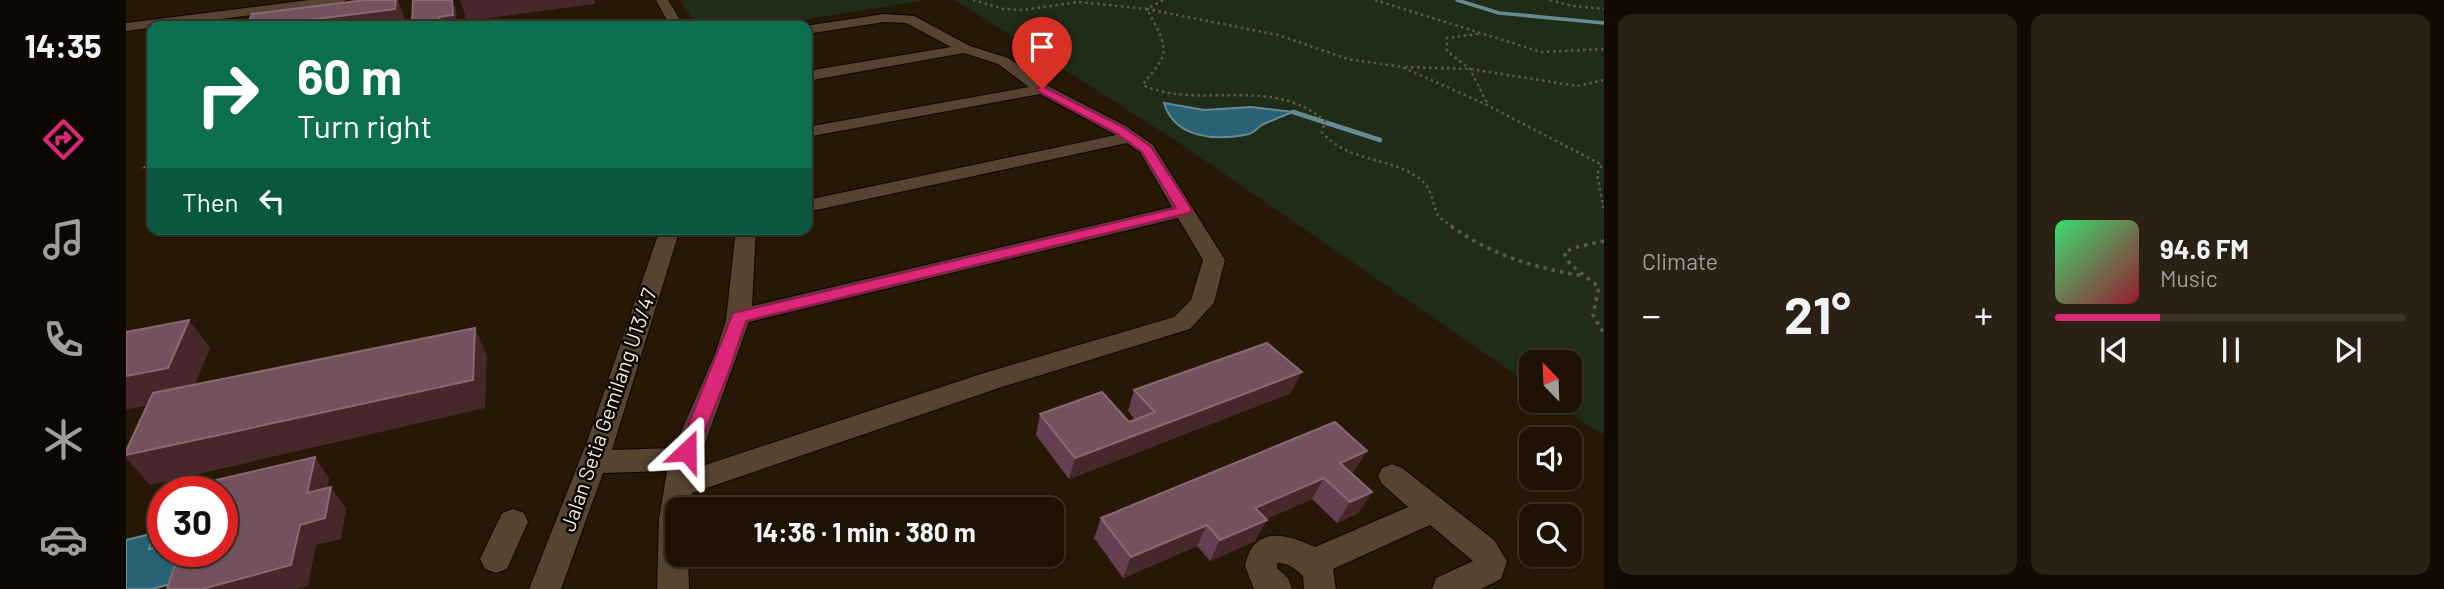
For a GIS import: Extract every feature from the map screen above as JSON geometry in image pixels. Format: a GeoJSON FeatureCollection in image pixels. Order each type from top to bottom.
{"type":"FeatureCollection","features":[{"type":"Feature","properties":{"kind":"street"},"geometry":{"type":"LineString","coordinates":[[126,15],[251,0]]}},
{"type":"Feature","properties":{"kind":"street"},"geometry":{"type":"LineString","coordinates":[[174,21],[340,0]]}},
{"type":"Feature","properties":{"kind":"street"},"geometry":{"type":"LineString","coordinates":[[662,0],[674,21]]}},
{"type":"Feature","properties":{"kind":"street"},"geometry":{"type":"LineString","coordinates":[[593,462],[681,473],[1182,323],[1202,303],[1214,260],[1147,149],[1042,89],[1003,61],[965,49],[930,27],[909,19],[884,18],[812,29]]}},
{"type":"Feature","properties":{"kind":"street"},"geometry":{"type":"LineString","coordinates":[[126,27],[147,24]]}},
{"type":"Feature","properties":{"kind":"street"},"geometry":{"type":"LineString","coordinates":[[812,75],[965,49]]}},
{"type":"Feature","properties":{"kind":"street"},"geometry":{"type":"LineString","coordinates":[[812,131],[1042,89]]}},
{"type":"Feature","properties":{"kind":"street"},"geometry":{"type":"LineString","coordinates":[[812,205],[1129,137]]}},
{"type":"Feature","properties":{"kind":"street"},"geometry":{"type":"LineString","coordinates":[[739,317],[1185,210]]}},
{"type":"Feature","properties":{"kind":"street","name":"Jalan Setia Gemilang U13/47"},"geometry":{"type":"LineString","coordinates":[[545,589],[593,462],[668,235]]}},
{"type":"Feature","properties":{"kind":"street"},"geometry":{"type":"LineString","coordinates":[[673,589],[674,506],[681,473],[739,317],[746,235]]}},
{"type":"Feature","properties":{"kind":"street"},"geometry":{"type":"LineString","coordinates":[[1392,476],[1483,550],[1491,561],[1490,569],[1448,589]]}},
{"type":"Feature","properties":{"kind":"street"},"geometry":{"type":"LineString","coordinates":[[1276,589],[1262,572],[1261,561],[1265,553],[1274,548],[1287,549],[1316,576],[1432,510]]}},
{"type":"Feature","properties":{"kind":"street"},"geometry":{"type":"LineString","coordinates":[[496,559],[513,522]]}},
{"type":"Feature","properties":{"kind":"path"},"geometry":{"type":"LineString","coordinates":[[973,0],[1004,9],[1023,10],[1079,1],[1146,9],[1278,35],[1348,59],[1402,68],[1470,69],[1577,86],[1604,80]]}},
{"type":"Feature","properties":{"kind":"path"},"geometry":{"type":"LineString","coordinates":[[1146,9],[1163,0]]}},
{"type":"Feature","properties":{"kind":"path"},"geometry":{"type":"LineString","coordinates":[[1375,0],[1541,52],[1563,55],[1588,49],[1604,49]]}},
{"type":"Feature","properties":{"kind":"path"},"geometry":{"type":"LineString","coordinates":[[1550,0],[1572,6],[1604,9]]}},
{"type":"Feature","properties":{"kind":"path"},"geometry":{"type":"LineString","coordinates":[[1146,9],[1164,48],[1163,58],[1149,73],[1143,85],[1156,92],[1176,95],[1236,93],[1302,106],[1325,121],[1322,132],[1328,141],[1348,153],[1407,171],[1425,183],[1433,196],[1437,214],[1467,239],[1512,260],[1556,272],[1584,276]]}},
{"type":"Feature","properties":{"kind":"path"},"geometry":{"type":"LineString","coordinates":[[1481,34],[1447,37],[1447,51],[1470,69],[1488,105]]}},
{"type":"Feature","properties":{"kind":"path"},"geometry":{"type":"LineString","coordinates":[[1402,68],[1488,105],[1603,165],[1597,174],[1604,211]]}},
{"type":"Feature","properties":{"kind":"path"},"geometry":{"type":"LineString","coordinates":[[1604,241],[1595,245],[1571,247],[1564,253],[1570,264],[1599,287],[1593,315],[1604,334]]}},
{"type":"Feature","properties":{"kind":"green space"},"geometry":{"type":"Polygon","coordinates":[[[680,0],[927,0],[795,21],[694,21],[680,0]]]}},
{"type":"Feature","properties":{"kind":"green space"},"geometry":{"type":"Polygon","coordinates":[[[955,0],[1604,0],[1604,436],[1570,413],[1582,413],[1582,350],[1519,350],[1519,377],[1178,142],[955,0]]]}},
{"type":"Feature","properties":{"kind":"water"},"geometry":{"type":"Polygon","coordinates":[[[1164,103],[1204,110],[1251,107],[1293,112],[1262,125],[1249,134],[1211,137],[1198,135],[1177,124],[1164,103]]]}},
{"type":"Feature","properties":{"kind":"water"},"geometry":{"type":"Polygon","coordinates":[[[147,535],[147,567],[190,567],[186,580],[152,589],[126,589],[126,540],[147,535]]]}},
{"type":"Feature","properties":{"kind":"building"},"geometry":{"type":"Polygon","coordinates":[[[365,0],[396,0],[395,9],[300,21],[249,21],[252,14],[365,0]]]}},
{"type":"Feature","properties":{"kind":"building"},"geometry":{"type":"Polygon","coordinates":[[[413,0],[452,0],[453,15],[439,17],[440,21],[412,21],[413,0]]]}},
{"type":"Feature","properties":{"kind":"building"},"geometry":{"type":"Polygon","coordinates":[[[189,320],[168,368],[126,376],[126,332],[189,320]]]}},
{"type":"Feature","properties":{"kind":"building"},"geometry":{"type":"Polygon","coordinates":[[[475,328],[473,380],[126,455],[153,393],[475,328]]]}},
{"type":"Feature","properties":{"kind":"building"},"geometry":{"type":"Polygon","coordinates":[[[1267,343],[1302,372],[1075,458],[1040,414],[1102,392],[1129,422],[1155,412],[1134,390],[1267,343]]]}},
{"type":"Feature","properties":{"kind":"building"},"geometry":{"type":"Polygon","coordinates":[[[1335,422],[1367,451],[1340,463],[1372,492],[1350,502],[1324,478],[1255,508],[1267,520],[1220,540],[1207,525],[1131,557],[1101,518],[1335,422]]]}},
{"type":"Feature","properties":{"kind":"building"},"geometry":{"type":"Polygon","coordinates":[[[315,457],[307,493],[331,487],[325,518],[300,525],[291,565],[202,589],[167,589],[174,567],[238,567],[238,476],[233,476],[315,457]]]}},
{"type":"Feature","properties":{"kind":"waterway"},"geometry":{"type":"LineString","coordinates":[[1457,0],[1499,13],[1604,23]]}},
{"type":"Feature","properties":{"kind":"waterway"},"geometry":{"type":"LineString","coordinates":[[1293,112],[1380,140]]}},
{"type":"Feature","properties":{"kind":"route"},"geometry":{"type":"LineString","coordinates":[[687,451],[739,317],[1185,210],[1147,149],[1120,130],[1042,89]]}}]}
